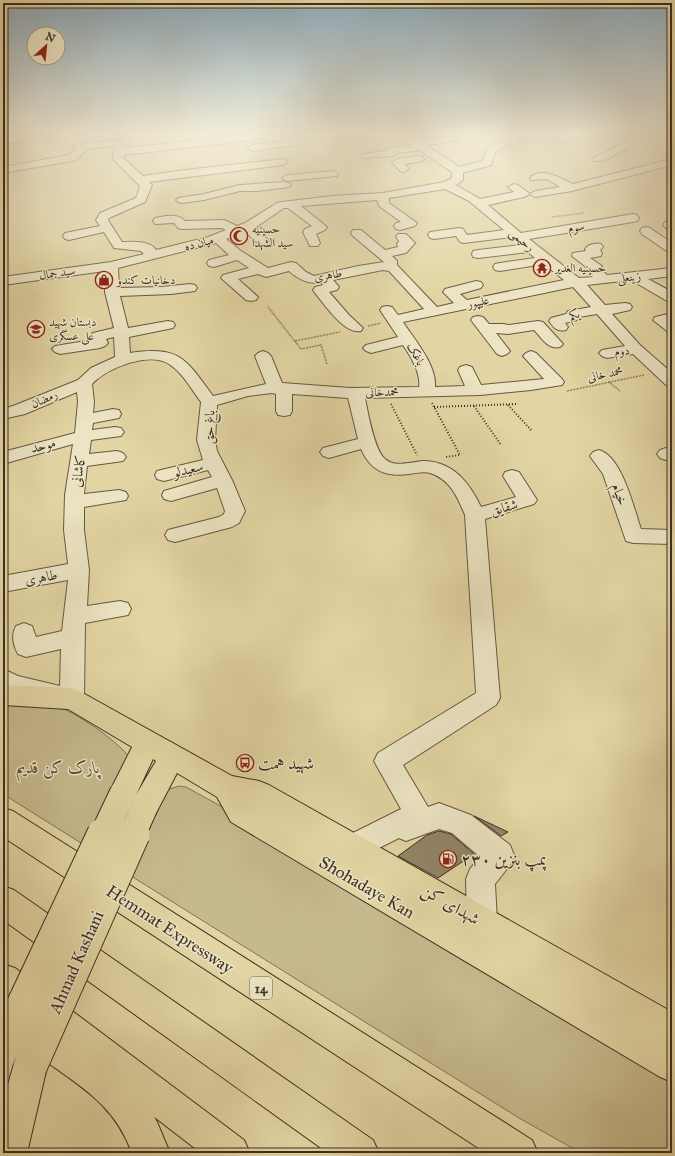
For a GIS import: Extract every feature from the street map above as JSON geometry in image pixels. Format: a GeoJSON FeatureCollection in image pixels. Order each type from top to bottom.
{"type":"FeatureCollection","features":[{"type":"Feature","properties":{"kind":"main road"},"geometry":{"type":"LineString","coordinates":[[3,695],[72,699]]}},
{"type":"Feature","properties":{"kind":"main road","name":"Shohadaye Kan"},"geometry":{"type":"LineString","coordinates":[[72,699],[227,788],[242,813],[672,1065]]}},
{"type":"Feature","properties":{"kind":"main road","name":"Ahmad Kashani"},"geometry":{"type":"LineString","coordinates":[[8,1153],[16,1058],[134,799],[147,742]]}},
{"type":"Feature","properties":{"kind":"main road","name":"Ahmad Kashani"},"geometry":{"type":"LineString","coordinates":[[134,799],[172,757]]}},
{"type":"Feature","properties":{"kind":"main road","name":"شهدای کن"},"geometry":{"type":"LineString","coordinates":[[227,788],[259,794],[672,1030]]}},
{"type":"Feature","properties":{"kind":"main road","name":"Hemmat Expressway"},"geometry":{"type":"LineString","coordinates":[[3,821],[519,1153]]}},
{"type":"Feature","properties":{"kind":"main road"},"geometry":{"type":"LineString","coordinates":[[3,901],[360,1153]]}},
{"type":"Feature","properties":{"kind":"main road"},"geometry":{"type":"LineString","coordinates":[[3,980],[232,1153]]}},
{"type":"Feature","properties":{"kind":"main road"},"geometry":{"type":"LineString","coordinates":[[3,1009],[106,1083],[131,1110],[152,1153]]}},
{"type":"Feature","properties":{"kind":"street"},"geometry":{"type":"LineString","coordinates":[[145,187],[141,200],[102,218],[118,245],[144,247],[159,256]]}},
{"type":"Feature","properties":{"kind":"street"},"geometry":{"type":"LineString","coordinates":[[182,200],[197,197],[208,200],[240,188],[264,187]]}},
{"type":"Feature","properties":{"kind":"street"},"geometry":{"type":"LineString","coordinates":[[283,187],[281,192],[286,205],[321,227],[309,232],[314,243]]}},
{"type":"Feature","properties":{"kind":"street"},"geometry":{"type":"LineString","coordinates":[[376,187],[386,196]]}},
{"type":"Feature","properties":{"kind":"street"},"geometry":{"type":"LineString","coordinates":[[286,205],[333,199],[386,196],[450,187]]}},
{"type":"Feature","properties":{"kind":"street","name":"رحیمی"},"geometry":{"type":"LineString","coordinates":[[450,187],[478,203],[493,209],[516,235],[546,260],[570,284]]}},
{"type":"Feature","properties":{"kind":"street"},"geometry":{"type":"LineString","coordinates":[[535,194],[583,187]]}},
{"type":"Feature","properties":{"kind":"street"},"geometry":{"type":"LineString","coordinates":[[478,203],[524,194],[514,188]]}},
{"type":"Feature","properties":{"kind":"street"},"geometry":{"type":"LineString","coordinates":[[382,254],[402,250],[406,247],[403,244],[409,243],[401,232],[411,223],[382,204],[386,196]]}},
{"type":"Feature","properties":{"kind":"street","name":"میان ده"},"geometry":{"type":"LineString","coordinates":[[119,264],[159,256],[184,247],[218,238],[249,226],[286,205]]}},
{"type":"Feature","properties":{"kind":"street","name":"سوم"},"geometry":{"type":"LineString","coordinates":[[434,235],[459,232],[464,238],[480,233],[497,236],[555,234],[633,218]]}},
{"type":"Feature","properties":{"kind":"street"},"geometry":{"type":"LineString","coordinates":[[159,221],[177,219],[182,225],[192,220],[224,224],[236,231]]}},
{"type":"Feature","properties":{"kind":"street"},"geometry":{"type":"LineString","coordinates":[[214,263],[240,257],[262,247],[250,231],[252,230],[249,226]]}},
{"type":"Feature","properties":{"kind":"street"},"geometry":{"type":"LineString","coordinates":[[69,236],[107,228]]}},
{"type":"Feature","properties":{"kind":"street"},"geometry":{"type":"LineString","coordinates":[[374,230],[357,233],[391,261],[390,267],[393,268],[434,312]]}},
{"type":"Feature","properties":{"kind":"street"},"geometry":{"type":"LineString","coordinates":[[646,231],[669,244]]}},
{"type":"Feature","properties":{"kind":"street"},"geometry":{"type":"LineString","coordinates":[[174,238],[184,247]]}},
{"type":"Feature","properties":{"kind":"street"},"geometry":{"type":"LineString","coordinates":[[218,238],[240,257],[259,269]]}},
{"type":"Feature","properties":{"kind":"street"},"geometry":{"type":"LineString","coordinates":[[597,247],[591,249],[596,252],[578,256],[595,266],[591,267],[604,280]]}},
{"type":"Feature","properties":{"kind":"street"},"geometry":{"type":"LineString","coordinates":[[478,254],[531,248]]}},
{"type":"Feature","properties":{"kind":"street"},"geometry":{"type":"LineString","coordinates":[[587,261],[606,258]]}},
{"type":"Feature","properties":{"kind":"street"},"geometry":{"type":"LineString","coordinates":[[500,267],[546,260]]}},
{"type":"Feature","properties":{"kind":"street"},"geometry":{"type":"LineString","coordinates":[[346,261],[358,270]]}},
{"type":"Feature","properties":{"kind":"street","name":"سید جمال"},"geometry":{"type":"LineString","coordinates":[[3,281],[74,264],[119,264]]}},
{"type":"Feature","properties":{"kind":"street"},"geometry":{"type":"LineString","coordinates":[[84,383],[89,376],[101,367],[123,359],[121,332],[112,292],[119,264],[142,271]]}},
{"type":"Feature","properties":{"kind":"street","name":"طاهری"},"geometry":{"type":"LineString","coordinates":[[259,269],[266,273],[291,266],[301,275],[313,280],[358,270],[390,267]]}},
{"type":"Feature","properties":{"kind":"street"},"geometry":{"type":"LineString","coordinates":[[251,297],[228,278],[259,269]]}},
{"type":"Feature","properties":{"kind":"street","name":"زینعلی"},"geometry":{"type":"LineString","coordinates":[[570,284],[672,272]]}},
{"type":"Feature","properties":{"kind":"street"},"geometry":{"type":"LineString","coordinates":[[633,276],[672,298]]}},
{"type":"Feature","properties":{"kind":"street"},"geometry":{"type":"LineString","coordinates":[[324,278],[332,287],[320,290],[338,311],[356,328]]}},
{"type":"Feature","properties":{"kind":"street"},"geometry":{"type":"LineString","coordinates":[[570,284],[603,310],[637,350],[672,382]]}},
{"type":"Feature","properties":{"kind":"street","name":"علیپور"},"geometry":{"type":"LineString","coordinates":[[391,315],[434,312],[466,305],[499,304],[570,284]]}},
{"type":"Feature","properties":{"kind":"street"},"geometry":{"type":"LineString","coordinates":[[476,285],[450,292],[466,305],[502,351]]}},
{"type":"Feature","properties":{"kind":"street"},"geometry":{"type":"LineString","coordinates":[[632,292],[649,285]]}},
{"type":"Feature","properties":{"kind":"street"},"geometry":{"type":"LineString","coordinates":[[112,292],[164,288],[190,288]]}},
{"type":"Feature","properties":{"kind":"street"},"geometry":{"type":"LineString","coordinates":[[164,288],[181,304]]}},
{"type":"Feature","properties":{"kind":"street"},"geometry":{"type":"LineString","coordinates":[[311,298],[325,296]]}},
{"type":"Feature","properties":{"kind":"street"},"geometry":{"type":"LineString","coordinates":[[603,310],[625,307]]}},
{"type":"Feature","properties":{"kind":"street","name":"یکم"},"geometry":{"type":"LineString","coordinates":[[562,327],[556,321],[572,317],[573,314],[603,310]]}},
{"type":"Feature","properties":{"kind":"street"},"geometry":{"type":"LineString","coordinates":[[323,314],[338,311]]}},
{"type":"Feature","properties":{"kind":"street"},"geometry":{"type":"LineString","coordinates":[[60,349],[100,343],[98,336],[162,326],[154,312]]}},
{"type":"Feature","properties":{"kind":"street","name":"باغک"},"geometry":{"type":"LineString","coordinates":[[391,315],[418,354],[428,379],[427,392]]}},
{"type":"Feature","properties":{"kind":"street"},"geometry":{"type":"LineString","coordinates":[[672,317],[660,320],[672,328]]}},
{"type":"Feature","properties":{"kind":"street"},"geometry":{"type":"LineString","coordinates":[[485,330],[503,328],[508,330],[538,325],[555,344]]}},
{"type":"Feature","properties":{"kind":"street"},"geometry":{"type":"LineString","coordinates":[[371,350],[408,339]]}},
{"type":"Feature","properties":{"kind":"street","name":"دوم"},"geometry":{"type":"LineString","coordinates":[[607,353],[637,350]]}},
{"type":"Feature","properties":{"kind":"street","name":"باغ حق"},"geometry":{"type":"LineString","coordinates":[[123,359],[161,355],[169,357],[182,366],[209,402],[206,440],[208,451],[223,480],[235,512],[232,518],[225,522],[175,535]]}},
{"type":"Feature","properties":{"kind":"street"},"geometry":{"type":"LineString","coordinates":[[263,356],[280,389],[284,411]]}},
{"type":"Feature","properties":{"kind":"street"},"geometry":{"type":"LineString","coordinates":[[531,356],[556,382]]}},
{"type":"Feature","properties":{"kind":"street"},"geometry":{"type":"LineString","coordinates":[[466,370],[475,398]]}},
{"type":"Feature","properties":{"kind":"street","name":"محمدخانی"},"geometry":{"type":"LineString","coordinates":[[209,402],[250,391],[280,389],[355,392],[427,392],[475,398],[518,388],[556,382]]}},
{"type":"Feature","properties":{"kind":"street","name":"رمضان"},"geometry":{"type":"LineString","coordinates":[[3,414],[19,410],[84,383]]}},
{"type":"Feature","properties":{"kind":"street","name":"کاشانی"},"geometry":{"type":"LineString","coordinates":[[72,699],[73,638],[79,570],[74,530],[74,502],[84,428],[86,402],[84,383]]}},
{"type":"Feature","properties":{"kind":"street"},"geometry":{"type":"LineString","coordinates":[[353,848],[418,814],[387,761],[488,698],[475,515],[466,493],[456,480],[446,472],[428,467],[401,470],[386,468],[377,462],[368,442],[355,392]]}},
{"type":"Feature","properties":{"kind":"street"},"geometry":{"type":"LineString","coordinates":[[84,428],[113,414]]}},
{"type":"Feature","properties":{"kind":"street"},"geometry":{"type":"LineString","coordinates":[[84,428],[115,432]]}},
{"type":"Feature","properties":{"kind":"street","name":"موحد"},"geometry":{"type":"LineString","coordinates":[[3,458],[84,428]]}},
{"type":"Feature","properties":{"kind":"street"},"geometry":{"type":"LineString","coordinates":[[341,464],[334,454],[324,447],[368,442]]}},
{"type":"Feature","properties":{"kind":"street","name":"خیام"},"geometry":{"type":"LineString","coordinates":[[598,456],[612,473],[618,487],[633,536],[672,537]]}},
{"type":"Feature","properties":{"kind":"street"},"geometry":{"type":"LineString","coordinates":[[79,461],[117,458]]}},
{"type":"Feature","properties":{"kind":"street","name":"سعیدلو"},"geometry":{"type":"LineString","coordinates":[[164,475],[213,462]]}},
{"type":"Feature","properties":{"kind":"street","name":"شقایق"},"geometry":{"type":"LineString","coordinates":[[475,515],[527,500],[512,476]]}},
{"type":"Feature","properties":{"kind":"street"},"geometry":{"type":"LineString","coordinates":[[171,495],[223,480]]}},
{"type":"Feature","properties":{"kind":"street"},"geometry":{"type":"LineString","coordinates":[[74,502],[118,496]]}},
{"type":"Feature","properties":{"kind":"street","name":"طاهری"},"geometry":{"type":"LineString","coordinates":[[3,584],[79,570]]}},
{"type":"Feature","properties":{"kind":"street"},"geometry":{"type":"LineString","coordinates":[[75,616],[120,609]]}},
{"type":"Feature","properties":{"kind":"street"},"geometry":{"type":"LineString","coordinates":[[24,632],[26,648],[73,638]]}},
{"type":"Feature","properties":{"kind":"street"},"geometry":{"type":"LineString","coordinates":[[3,679],[13,684],[72,699]]}},
{"type":"Feature","properties":{"kind":"street"},"geometry":{"type":"LineString","coordinates":[[353,848],[439,816],[461,824],[500,855],[480,879],[482,922]]}},
{"type":"Feature","properties":{"kind":"path"},"geometry":{"type":"LineString","coordinates":[[552,217],[589,212]]}},
{"type":"Feature","properties":{"kind":"path"},"geometry":{"type":"LineString","coordinates":[[268,307],[301,349],[321,345],[327,364]]}},
{"type":"Feature","properties":{"kind":"path","name":"محمد خانی"},"geometry":{"type":"LineString","coordinates":[[556,382],[565,391],[661,371]]}},
{"type":"Feature","properties":{"kind":"path"},"geometry":{"type":"LineString","coordinates":[[609,382],[620,391]]}},
{"type":"Feature","properties":{"kind":"path"},"geometry":{"type":"LineString","coordinates":[[385,392],[419,461]]}},
{"type":"Feature","properties":{"kind":"path"},"geometry":{"type":"LineString","coordinates":[[427,392],[460,455],[440,458]]}},
{"type":"Feature","properties":{"kind":"path"},"geometry":{"type":"LineString","coordinates":[[434,407],[475,398],[507,404],[518,404]]}},
{"type":"Feature","properties":{"kind":"path"},"geometry":{"type":"LineString","coordinates":[[475,398],[501,445]]}},
{"type":"Feature","properties":{"kind":"path"},"geometry":{"type":"LineString","coordinates":[[507,404],[532,431]]}},
{"type":"Feature","properties":{"kind":"green space","name":"پارک کن قدیم"},"geometry":{"type":"Polygon","coordinates":[[[3,703],[58,707],[74,714],[106,735],[128,756],[89,848],[3,794],[3,703]]]}},
{"type":"Feature","properties":{"kind":"green space"},"geometry":{"type":"Polygon","coordinates":[[[179,786],[186,787],[217,804],[672,1083],[672,1153],[581,1153],[519,1118],[131,876],[132,853],[166,790],[179,786]]]}},
{"type":"Feature","properties":{"kind":"building"},"geometry":{"type":"Polygon","coordinates":[[[474,816],[508,832],[501,836],[474,816]]]}},
{"type":"Feature","properties":{"kind":"building"},"geometry":{"type":"Polygon","coordinates":[[[439,831],[451,834],[474,854],[438,878],[398,856],[427,835],[439,831]]]}},
{"type":"Feature","properties":{"kind":"place","name":"حسینیه سید الشهدا"},"geometry":{"type":"Point","coordinates":[239,236]}},
{"type":"Feature","properties":{"kind":"place","name":"حسینیه الغدیر"},"geometry":{"type":"Point","coordinates":[542,268]}},
{"type":"Feature","properties":{"kind":"place","name":"دخانیات کندو"},"geometry":{"type":"Point","coordinates":[104,280]}},
{"type":"Feature","properties":{"kind":"place","name":"دبستان شهید علی عسگری"},"geometry":{"type":"Point","coordinates":[36,329]}},
{"type":"Feature","properties":{"kind":"place","name":"شهید همت"},"geometry":{"type":"Point","coordinates":[245,763]}},
{"type":"Feature","properties":{"kind":"place","name":"پمپ بنزین ۲۳۰"},"geometry":{"type":"Point","coordinates":[448,859]}}]}
